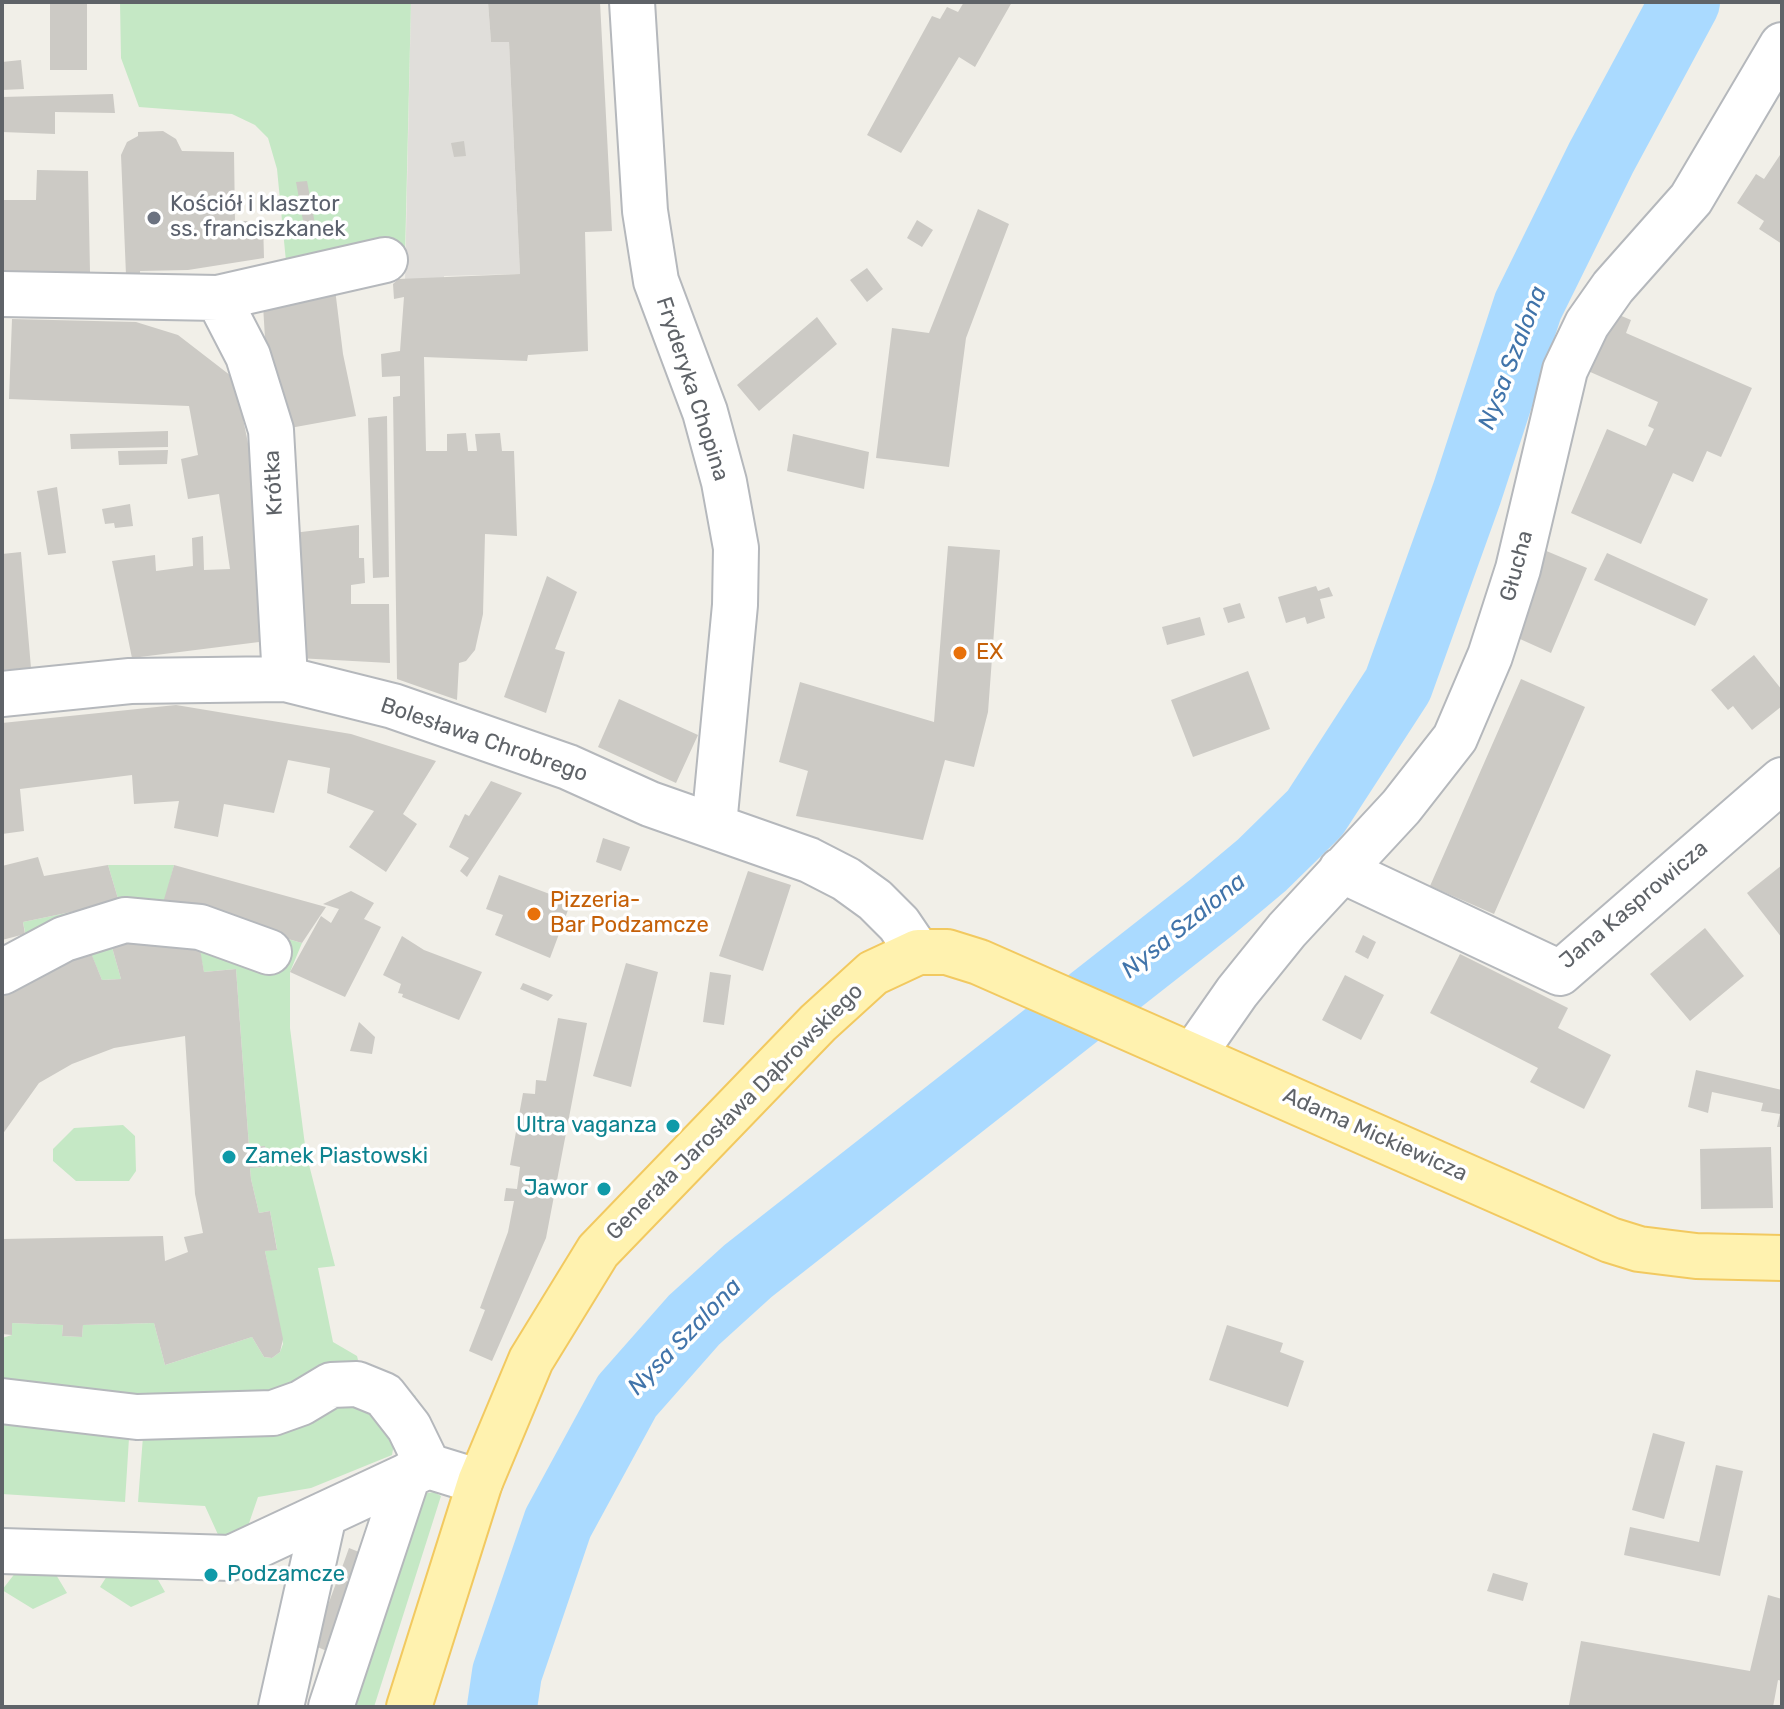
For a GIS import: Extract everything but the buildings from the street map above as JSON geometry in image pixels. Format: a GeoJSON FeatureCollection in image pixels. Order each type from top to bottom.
{"type":"FeatureCollection","features":[{"type":"Feature","properties":{"kind":"main road","name":"Generała Jarosława Dąbrowskiego"},"geometry":{"type":"LineString","coordinates":[[409,1707],[480,1482],[531,1360],[598,1251],[818,1023],[873,973],[918,952],[947,952],[979,962]]}},
{"type":"Feature","properties":{"kind":"main road","name":"Adama Mickiewicza"},"geometry":{"type":"LineString","coordinates":[[979,962],[1610,1240],[1639,1249],[1696,1256],[1782,1258]]}},
{"type":"Feature","properties":{"kind":"street","name":"Fryderyka Chopina"},"geometry":{"type":"LineString","coordinates":[[632,2],[645,211],[656,281],[705,412],[724,482],[736,548],[735,605],[714,825]]}},
{"type":"Feature","properties":{"kind":"street","name":"Głucha"},"geometry":{"type":"LineString","coordinates":[[1181,1049],[1237,992],[1341,870],[1401,807],[1455,738],[1495,642],[1518,569],[1565,370],[1587,324],[1613,287],[1691,199],[1782,45]]}},
{"type":"Feature","properties":{"kind":"street"},"geometry":{"type":"LineString","coordinates":[[2,294],[218,298],[385,260]]}},
{"type":"Feature","properties":{"kind":"street","name":"Krótka"},"geometry":{"type":"LineString","coordinates":[[218,298],[248,356],[271,430],[285,679]]}},
{"type":"Feature","properties":{"kind":"street","name":"Bolesława Chrobrego"},"geometry":{"type":"LineString","coordinates":[[2,694],[130,681],[285,679],[393,706],[568,767],[650,804],[809,860],[846,879],[875,900],[899,924],[918,952]]}},
{"type":"Feature","properties":{"kind":"street","name":"Jana Kasprowicza"},"geometry":{"type":"LineString","coordinates":[[1341,870],[1560,973],[1782,780]]}},
{"type":"Feature","properties":{"kind":"street"},"geometry":{"type":"LineString","coordinates":[[2,972],[64,939],[125,920],[200,927],[269,952]]}},
{"type":"Feature","properties":{"kind":"street"},"geometry":{"type":"LineString","coordinates":[[2,1401],[137,1417],[273,1413],[301,1403],[331,1385],[357,1384],[384,1395],[409,1427],[418,1471],[331,1707]]}},
{"type":"Feature","properties":{"kind":"street"},"geometry":{"type":"LineString","coordinates":[[2,1551],[231,1558],[418,1471],[480,1482]]}},
{"type":"Feature","properties":{"kind":"street"},"geometry":{"type":"LineString","coordinates":[[281,1707],[324,1515]]}},
{"type":"Feature","properties":{"kind":"shaded area"},"geometry":{"type":"Polygon","coordinates":[[[411,2],[488,2],[491,42],[509,42],[520,274],[444,276],[444,280],[405,282],[411,2]]]}},
{"type":"Feature","properties":{"kind":"green space"},"geometry":{"type":"Polygon","coordinates":[[[120,2],[411,2],[405,256],[288,282],[277,169],[268,138],[255,125],[232,114],[139,107],[121,58],[120,2]]]}},
{"type":"Feature","properties":{"kind":"green space"},"geometry":{"type":"Polygon","coordinates":[[[108,865],[174,865],[164,904],[302,943],[290,972],[290,1028],[306,1153],[335,1266],[318,1268],[333,1342],[357,1356],[361,1372],[416,1396],[408,1406],[370,1379],[344,1374],[291,1398],[264,1404],[197,1408],[116,1406],[2,1393],[2,1338],[12,1335],[12,1323],[63,1325],[62,1336],[82,1337],[83,1325],[154,1323],[165,1365],[252,1337],[264,1357],[272,1358],[280,1352],[283,1344],[265,1251],[277,1249],[270,1211],[259,1213],[251,1179],[250,1168],[266,1167],[265,1146],[249,1147],[236,969],[204,972],[198,943],[140,937],[110,940],[121,979],[102,980],[87,944],[62,953],[2,995],[2,978],[59,948],[124,925],[200,932],[274,958],[281,949],[207,924],[120,916],[29,953],[23,922],[119,902],[108,865]]]}},
{"type":"Feature","properties":{"kind":"green space"},"geometry":{"type":"Polygon","coordinates":[[[123,1125],[135,1136],[136,1171],[129,1181],[76,1181],[53,1161],[53,1149],[74,1128],[123,1125]]]}},
{"type":"Feature","properties":{"kind":"green space"},"geometry":{"type":"Polygon","coordinates":[[[349,1389],[395,1438],[392,1455],[311,1488],[258,1497],[247,1529],[220,1539],[205,1506],[138,1502],[144,1423],[349,1389]]]}},
{"type":"Feature","properties":{"kind":"green space"},"geometry":{"type":"Polygon","coordinates":[[[2,1409],[130,1422],[125,1502],[2,1494],[2,1409]]]}},
{"type":"Feature","properties":{"kind":"green space"},"geometry":{"type":"Polygon","coordinates":[[[434,1492],[441,1496],[374,1707],[346,1707],[421,1494],[434,1492]]]}},
{"type":"Feature","properties":{"kind":"green space"},"geometry":{"type":"Polygon","coordinates":[[[153,1571],[165,1592],[131,1607],[100,1587],[107,1576],[153,1571]]]}},
{"type":"Feature","properties":{"kind":"green space"},"geometry":{"type":"Polygon","coordinates":[[[16,1572],[55,1573],[67,1593],[33,1609],[2,1590],[16,1572]]]}},
{"type":"Feature","properties":{"kind":"waterway","name":"Nysa Szalona"},"geometry":{"type":"LineString","coordinates":[[502,1707],[507,1673],[558,1523],[627,1396],[694,1320],[748,1271],[1212,907],[1262,865],[1315,813],[1398,685],[1467,493],[1528,306],[1601,158],[1685,2]]}},
{"type":"Feature","properties":{"kind":"place","name":"Kościół i klasztor ss. franciszkanek"},"geometry":{"type":"Point","coordinates":[154,218]}},
{"type":"Feature","properties":{"kind":"place","name":"EX"},"geometry":{"type":"Point","coordinates":[960,653]}},
{"type":"Feature","properties":{"kind":"place","name":"Pizzeria- Bar Podzamcze"},"geometry":{"type":"Point","coordinates":[534,914]}},
{"type":"Feature","properties":{"kind":"place","name":"Ultra vaganza"},"geometry":{"type":"Point","coordinates":[673,1126]}},
{"type":"Feature","properties":{"kind":"place","name":"Zamek Piastowski"},"geometry":{"type":"Point","coordinates":[229,1157]}},
{"type":"Feature","properties":{"kind":"place","name":"Jawor"},"geometry":{"type":"Point","coordinates":[604,1189]}},
{"type":"Feature","properties":{"kind":"place","name":"Podzamcze"},"geometry":{"type":"Point","coordinates":[211,1575]}}]}
